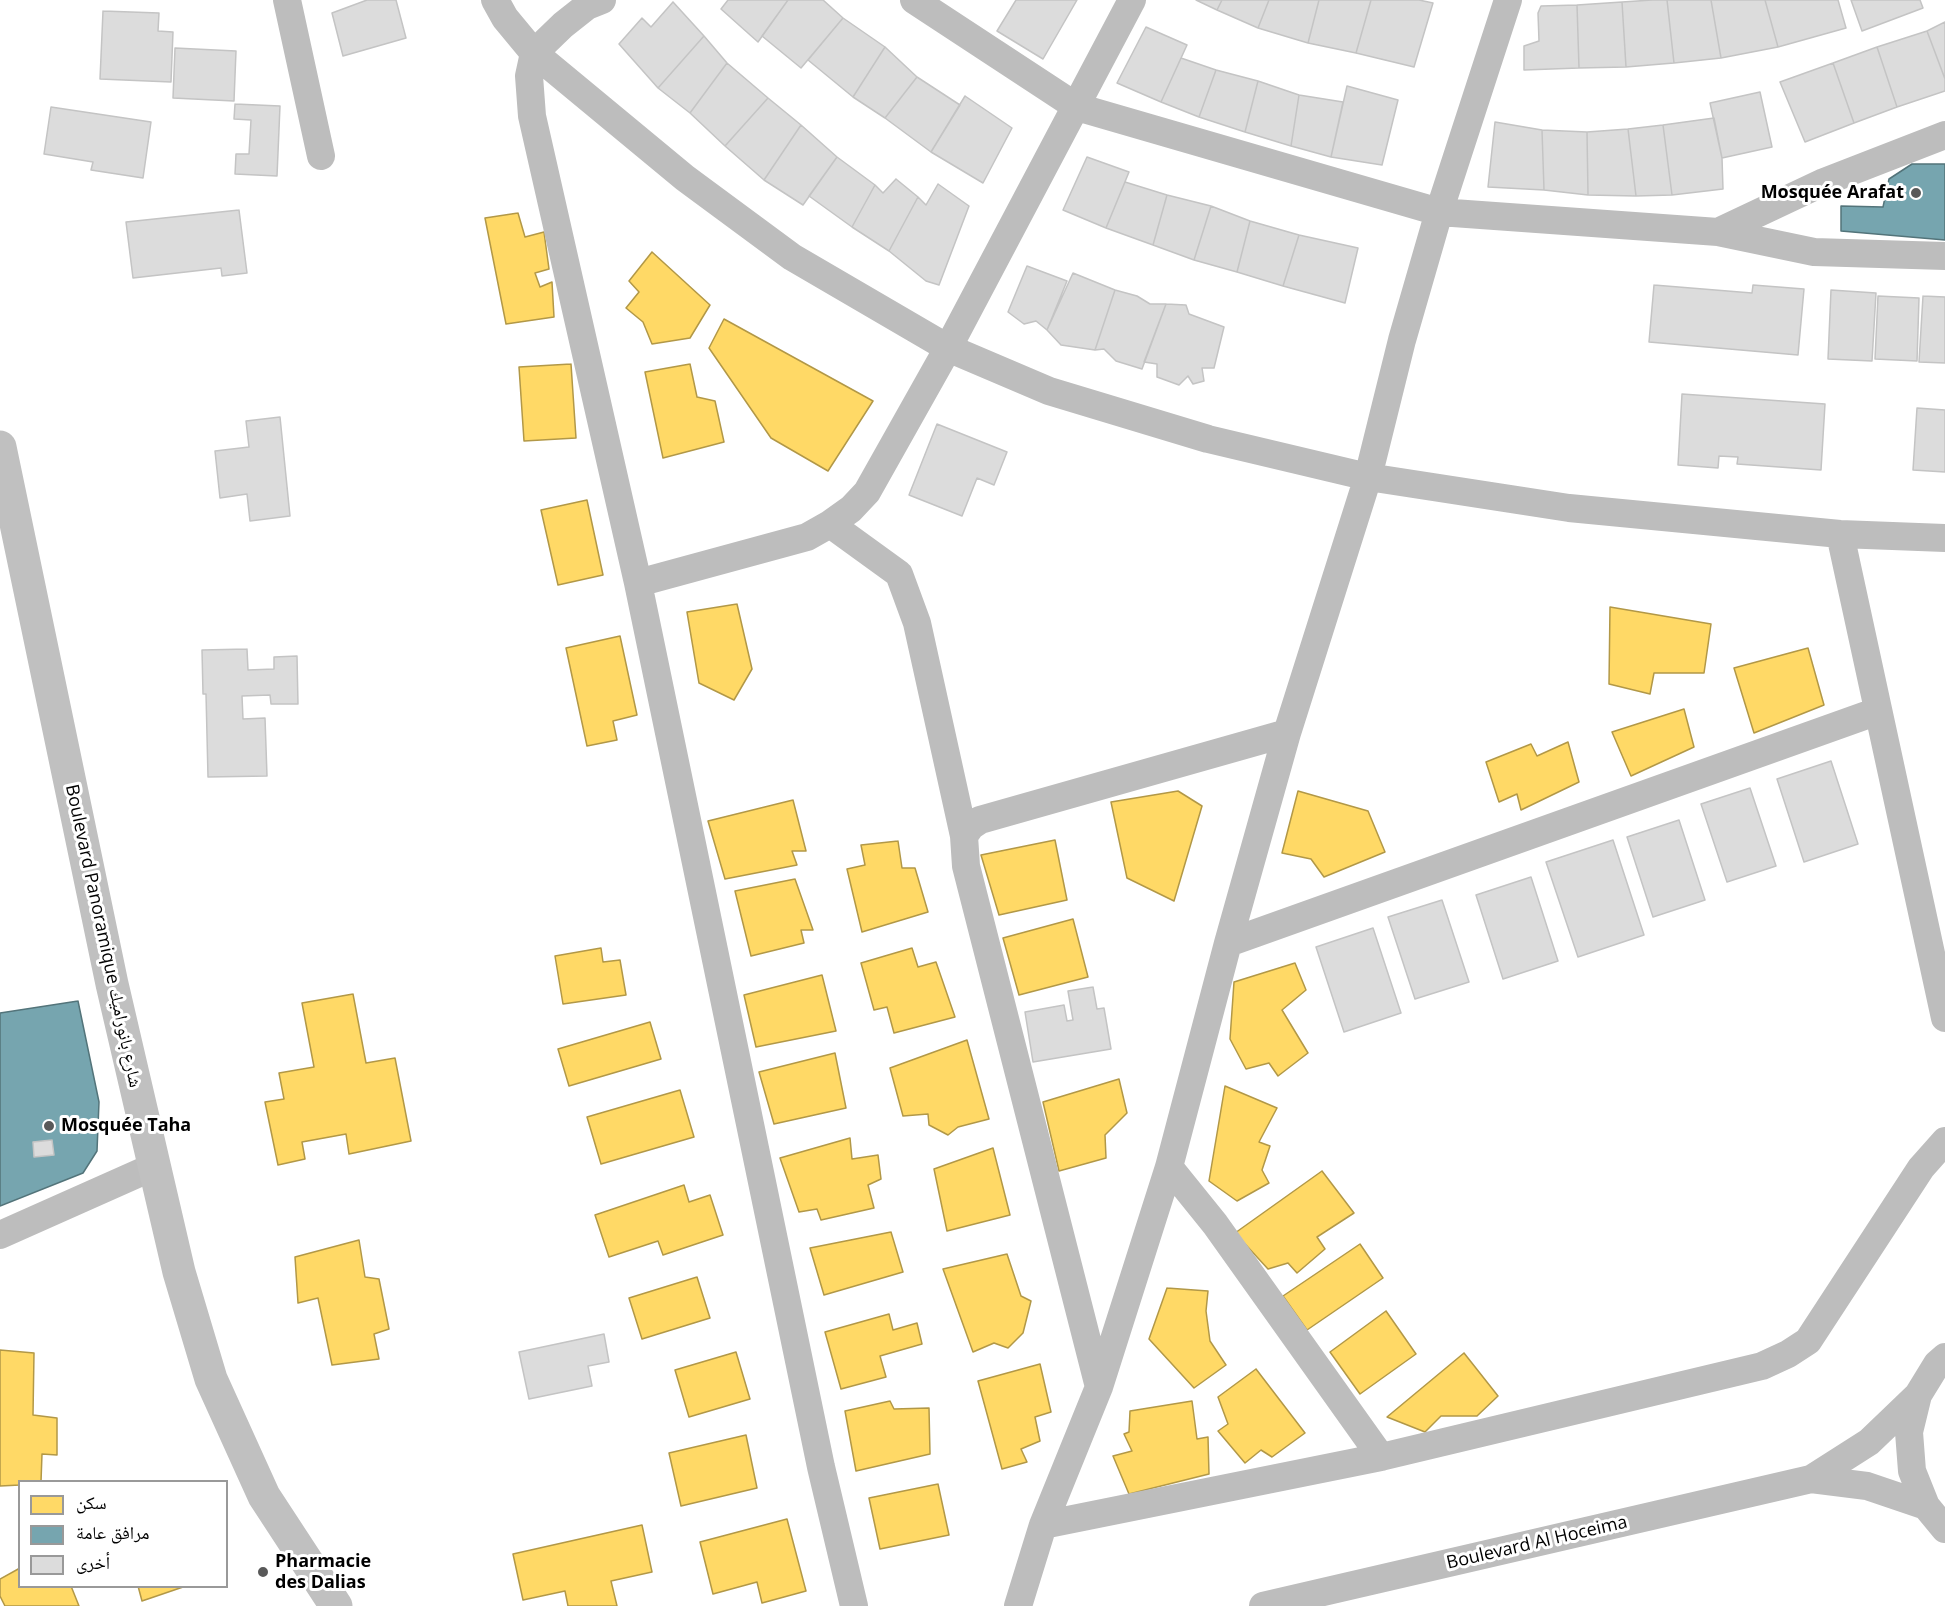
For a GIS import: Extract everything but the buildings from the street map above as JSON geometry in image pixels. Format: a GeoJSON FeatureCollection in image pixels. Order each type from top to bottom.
{"type":"FeatureCollection","features":[{"type":"Feature","properties":{"kind":"main road","name":"Boulevard Panoramique شارع بانوراميك"},"geometry":{"type":"LineString","coordinates":[[0,447],[112,984],[179,1272],[211,1379],[264,1496],[336,1606]]}},
{"type":"Feature","properties":{"kind":"street"},"geometry":{"type":"LineString","coordinates":[[287,0],[321,156]]}},
{"type":"Feature","properties":{"kind":"street"},"geometry":{"type":"LineString","coordinates":[[495,0],[505,18],[534,53],[685,178],[792,256],[948,348],[1049,391],[1208,439],[1368,477],[1569,508],[1840,534],[1945,538]]}},
{"type":"Feature","properties":{"kind":"street"},"geometry":{"type":"LineString","coordinates":[[602,0],[587,6],[563,24],[534,53],[529,76],[532,116],[638,583],[821,1467],[854,1606]]}},
{"type":"Feature","properties":{"kind":"street"},"geometry":{"type":"LineString","coordinates":[[914,0],[1077,107],[1439,212],[1718,232],[1814,252],[1945,256]]}},
{"type":"Feature","properties":{"kind":"street"},"geometry":{"type":"LineString","coordinates":[[638,583],[807,537],[851,509],[867,492],[948,348],[1132,0]]}},
{"type":"Feature","properties":{"kind":"street"},"geometry":{"type":"LineString","coordinates":[[1018,1606],[1043,1525],[1099,1387],[1169,1167],[1228,943],[1287,733],[1368,477],[1402,340],[1439,212],[1508,0]]}},
{"type":"Feature","properties":{"kind":"street"},"geometry":{"type":"LineString","coordinates":[[1718,232],[1824,182],[1945,135]]}},
{"type":"Feature","properties":{"kind":"street"},"geometry":{"type":"LineString","coordinates":[[830,524],[899,574],[917,623],[964,836],[966,866],[1099,1387]]}},
{"type":"Feature","properties":{"kind":"street"},"geometry":{"type":"LineString","coordinates":[[1840,534],[1945,1018]]}},
{"type":"Feature","properties":{"kind":"street"},"geometry":{"type":"LineString","coordinates":[[1228,943],[1878,711]]}},
{"type":"Feature","properties":{"kind":"street"},"geometry":{"type":"LineString","coordinates":[[964,836],[971,826],[980,820],[1287,733]]}},
{"type":"Feature","properties":{"kind":"street"},"geometry":{"type":"LineString","coordinates":[[1043,1525],[1381,1457],[1762,1366],[1788,1354],[1808,1341],[1921,1168],[1945,1141]]}},
{"type":"Feature","properties":{"kind":"street"},"geometry":{"type":"LineString","coordinates":[[0,1235],[155,1166]]}},
{"type":"Feature","properties":{"kind":"street"},"geometry":{"type":"LineString","coordinates":[[1169,1167],[1215,1224],[1381,1457]]}},
{"type":"Feature","properties":{"kind":"street"},"geometry":{"type":"LineString","coordinates":[[1945,1357],[1936,1364],[1918,1395],[1909,1432],[1912,1471],[1926,1506],[1945,1529]]}},
{"type":"Feature","properties":{"kind":"street","name":"Boulevard Al Hoceima"},"geometry":{"type":"LineString","coordinates":[[1263,1606],[1811,1479],[1869,1442],[1918,1395]]}},
{"type":"Feature","properties":{"kind":"street","name":"Boulevard Al Hoceima"},"geometry":{"type":"LineString","coordinates":[[1811,1479],[1867,1486],[1926,1506]]}},
{"type":"Feature","properties":{"kind":"place","name":"Mosquée Arafat"},"geometry":{"type":"Point","coordinates":[1916,193]}},
{"type":"Feature","properties":{"kind":"place","name":"Mosquée Taha"},"geometry":{"type":"Point","coordinates":[49,1126]}},
{"type":"Feature","properties":{"kind":"place","name":"Pharmacie des Dalias"},"geometry":{"type":"Point","coordinates":[263,1572]}}]}
